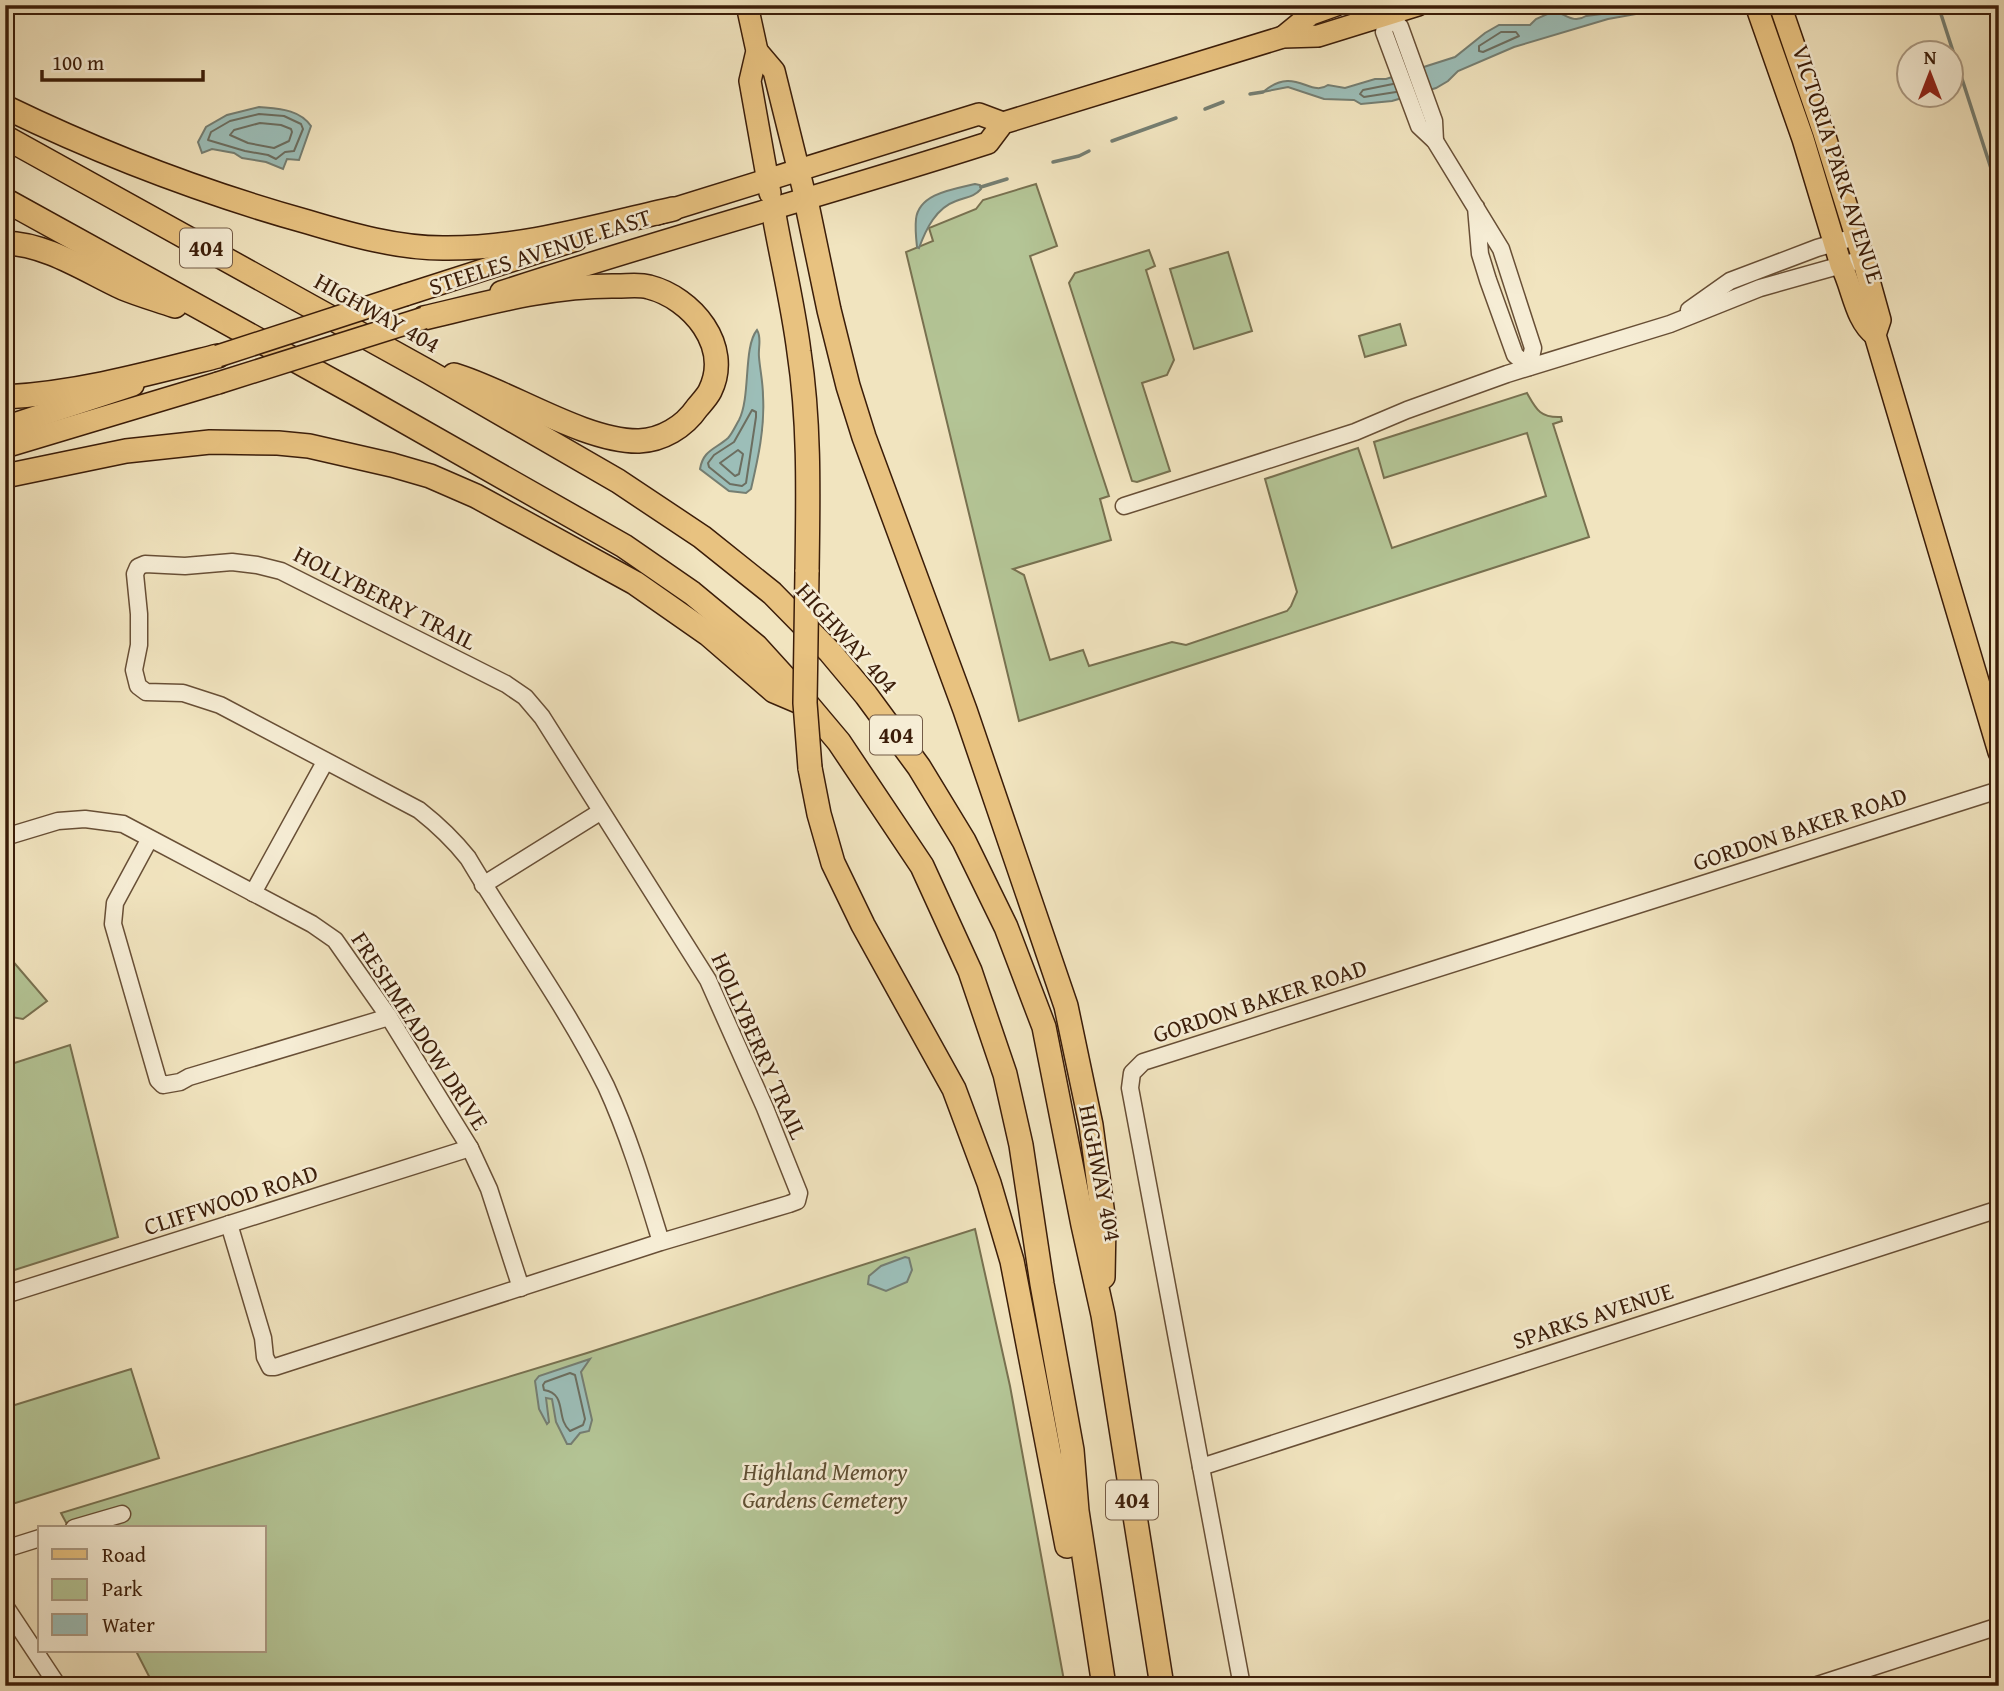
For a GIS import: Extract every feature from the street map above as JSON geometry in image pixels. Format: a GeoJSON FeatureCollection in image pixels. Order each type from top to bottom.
{"type":"FeatureCollection","features":[{"type":"Feature","properties":{"kind":"highway"},"geometry":{"type":"LineString","coordinates":[[5,107],[76,141],[249,206],[349,234],[396,243],[440,248],[496,246],[527,242],[673,209]]}},
{"type":"Feature","properties":{"kind":"highway","name":"HIGHWAY 404"},"geometry":{"type":"LineString","coordinates":[[5,137],[406,359],[618,481],[702,537],[772,593],[866,695],[919,767],[964,841],[1006,927],[1044,1027],[1103,1315],[1162,1686]]}},
{"type":"Feature","properties":{"kind":"highway","name":"404"},"geometry":{"type":"LineString","coordinates":[[5,200],[624,545],[692,593],[756,646],[839,742],[922,866],[970,971],[1005,1074],[1021,1145],[1042,1284],[1072,1450],[1077,1511],[1104,1686]]}},
{"type":"Feature","properties":{"kind":"highway"},"geometry":{"type":"LineString","coordinates":[[806,200],[829,310],[864,437],[965,710],[1066,1006],[1091,1125],[1104,1223],[1103,1315]]}},
{"type":"Feature","properties":{"kind":"highway"},"geometry":{"type":"LineString","coordinates":[[773,209],[799,350],[806,416],[808,494],[805,703],[810,768],[819,814],[833,863],[863,925],[954,1089],[989,1183],[1012,1261],[1048,1440],[1072,1583],[1094,1623]]}},
{"type":"Feature","properties":{"kind":"highway"},"geometry":{"type":"LineString","coordinates":[[5,243],[41,250],[126,289],[231,325]]}},
{"type":"Feature","properties":{"kind":"highway"},"geometry":{"type":"LineString","coordinates":[[406,359],[477,382],[606,437],[639,441],[663,436],[688,420],[710,391],[717,363],[709,332],[687,306],[669,293],[646,286],[561,288],[424,318]]}},
{"type":"Feature","properties":{"kind":"highway"},"geometry":{"type":"LineString","coordinates":[[5,397],[42,395],[103,385],[218,356]]}},
{"type":"Feature","properties":{"kind":"highway"},"geometry":{"type":"LineString","coordinates":[[5,476],[126,451],[188,444],[244,442],[309,446],[405,468],[476,496],[635,583],[708,634],[774,691],[809,706]]}},
{"type":"Feature","properties":{"kind":"main road"},"geometry":{"type":"LineString","coordinates":[[747,5],[757,51],[750,82],[773,209]]}},
{"type":"Feature","properties":{"kind":"main road","name":"STEELES AVENUE EAST"},"geometry":{"type":"LineString","coordinates":[[1283,37],[1311,14],[1336,5]]}},
{"type":"Feature","properties":{"kind":"main road","name":"STEELES AVENUE EAST"},"geometry":{"type":"LineString","coordinates":[[5,447],[218,383],[668,239],[806,200],[988,143],[1003,123],[1283,37],[1318,36],[1387,10],[1418,5]]}},
{"type":"Feature","properties":{"kind":"main road","name":"VICTORIA PARK AVENUE"},"geometry":{"type":"LineString","coordinates":[[1756,5],[1803,139],[1845,240],[1863,259],[1880,320],[1875,335]]}},
{"type":"Feature","properties":{"kind":"main road","name":"VICTORIA PARK AVENUE"},"geometry":{"type":"LineString","coordinates":[[1780,5],[1823,130],[1845,240],[1841,265],[1864,326],[1875,335],[1999,752]]}},
{"type":"Feature","properties":{"kind":"main road"},"geometry":{"type":"LineString","coordinates":[[757,51],[774,71],[806,200]]}},
{"type":"Feature","properties":{"kind":"main road","name":"STEELES AVENUE EAST"},"geometry":{"type":"LineString","coordinates":[[5,427],[405,295],[979,114],[1003,123]]}},
{"type":"Feature","properties":{"kind":"street"},"geometry":{"type":"LineString","coordinates":[[1387,10],[1399,27],[1404,65],[1418,102],[1434,121],[1435,141],[1501,250],[1533,348],[1529,366]]}},
{"type":"Feature","properties":{"kind":"street"},"geometry":{"type":"LineString","coordinates":[[1670,324],[1730,281],[1845,240]]}},
{"type":"Feature","properties":{"kind":"street"},"geometry":{"type":"LineString","coordinates":[[1124,506],[1342,436],[1529,366],[1670,324],[1760,288],[1863,259]]}},
{"type":"Feature","properties":{"kind":"street","name":"HOLLYBERRY TRAIL"},"geometry":{"type":"LineString","coordinates":[[229,1224],[270,1367],[660,1242],[789,1204],[797,1201],[799,1193],[708,980],[538,712],[525,697],[506,684],[300,579],[273,568],[232,562],[185,566],[145,564],[138,567],[135,574],[139,645],[134,670],[138,686],[146,692],[183,693],[220,705],[419,810],[439,825],[468,858],[552,993],[607,1089],[638,1169],[660,1242]]}},
{"type":"Feature","properties":{"kind":"street"},"geometry":{"type":"LineString","coordinates":[[253,893],[325,762]]}},
{"type":"Feature","properties":{"kind":"street","name":"GORDON BAKER ROAD"},"geometry":{"type":"LineString","coordinates":[[1242,1686],[1130,1088],[1132,1073],[1143,1062],[1999,790]]}},
{"type":"Feature","properties":{"kind":"street"},"geometry":{"type":"LineString","coordinates":[[483,885],[600,812]]}},
{"type":"Feature","properties":{"kind":"street","name":"FRESHMEADOW DRIVE"},"geometry":{"type":"LineString","coordinates":[[5,837],[58,821],[85,819],[123,824],[312,924],[335,940],[389,1017],[470,1148],[489,1189],[521,1288]]}},
{"type":"Feature","properties":{"kind":"street"},"geometry":{"type":"LineString","coordinates":[[149,840],[114,903],[113,924],[158,1080],[163,1085],[171,1085],[189,1077],[389,1017]]}},
{"type":"Feature","properties":{"kind":"street","name":"CLIFFWOOD ROAD"},"geometry":{"type":"LineString","coordinates":[[5,1295],[470,1148]]}},
{"type":"Feature","properties":{"kind":"street","name":"SPARKS AVENUE"},"geometry":{"type":"LineString","coordinates":[[1201,1467],[1999,1209]]}},
{"type":"Feature","properties":{"kind":"street"},"geometry":{"type":"LineString","coordinates":[[81,1526],[122,1514]]}},
{"type":"Feature","properties":{"kind":"street"},"geometry":{"type":"LineString","coordinates":[[5,1549],[38,1539]]}},
{"type":"Feature","properties":{"kind":"street"},"geometry":{"type":"LineString","coordinates":[[5,1606],[58,1686]]}},
{"type":"Feature","properties":{"kind":"street"},"geometry":{"type":"LineString","coordinates":[[1814,1686],[1999,1626]]}},
{"type":"Feature","properties":{"kind":"green space"},"geometry":{"type":"Polygon","coordinates":[[[1036,184],[1057,246],[1030,256],[1109,496],[1100,499],[1111,540],[1013,569],[1024,575],[1050,660],[1083,650],[1089,666],[1172,642],[1186,645],[1287,611],[1297,592],[1265,479],[1358,448],[1392,548],[1546,496],[1527,433],[1384,478],[1374,442],[1527,393],[1543,414],[1561,417],[1562,421],[1553,424],[1589,537],[1019,721],[906,252],[933,241],[929,228],[976,209],[983,200],[1036,184]]]}},
{"type":"Feature","properties":{"kind":"green space"},"geometry":{"type":"Polygon","coordinates":[[[1149,250],[1155,266],[1146,270],[1174,360],[1167,375],[1142,383],[1170,471],[1137,482],[1132,481],[1069,283],[1075,273],[1149,250]]]}},
{"type":"Feature","properties":{"kind":"green space"},"geometry":{"type":"Polygon","coordinates":[[[1228,252],[1252,331],[1194,349],[1170,269],[1228,252]]]}},
{"type":"Feature","properties":{"kind":"green space"},"geometry":{"type":"Polygon","coordinates":[[[1400,324],[1406,345],[1365,357],[1359,336],[1400,324]]]}},
{"type":"Feature","properties":{"kind":"green space"},"geometry":{"type":"Polygon","coordinates":[[[10,958],[47,1001],[23,1019],[5,1016],[5,963],[10,958]]]}},
{"type":"Feature","properties":{"kind":"green space"},"geometry":{"type":"Polygon","coordinates":[[[70,1045],[118,1237],[5,1273],[5,1066],[70,1045]]]}},
{"type":"Feature","properties":{"kind":"green space","name":"Highland Memory Gardens Cemetery"},"geometry":{"type":"Polygon","coordinates":[[[975,1229],[1010,1386],[1065,1686],[154,1686],[137,1652],[266,1652],[266,1526],[68,1526],[61,1513],[587,1353],[975,1229]]]}},
{"type":"Feature","properties":{"kind":"green space"},"geometry":{"type":"Polygon","coordinates":[[[131,1369],[159,1458],[6,1506],[5,1408],[131,1369]]]}},
{"type":"Feature","properties":{"kind":"water"},"geometry":{"type":"Polygon","coordinates":[[[1642,10],[1642,13],[1608,19],[1514,47],[1458,71],[1436,88],[1392,101],[1361,104],[1354,100],[1324,99],[1288,87],[1263,92],[1284,81],[1315,88],[1328,85],[1345,88],[1375,79],[1386,79],[1455,57],[1499,25],[1530,25],[1536,19],[1554,11],[1577,19],[1642,10]]]}},
{"type":"Feature","properties":{"kind":"water"},"geometry":{"type":"Polygon","coordinates":[[[259,107],[295,113],[311,126],[299,160],[287,159],[283,169],[266,162],[242,158],[234,153],[212,149],[202,153],[198,142],[206,127],[227,115],[259,107]]]}},
{"type":"Feature","properties":{"kind":"water"},"geometry":{"type":"Polygon","coordinates":[[[980,185],[981,189],[949,204],[937,214],[919,248],[917,247],[916,219],[924,203],[948,190],[980,185]]]}},
{"type":"Feature","properties":{"kind":"water"},"geometry":{"type":"Polygon","coordinates":[[[757,330],[763,386],[762,431],[758,455],[751,489],[746,493],[729,491],[700,469],[707,454],[728,438],[739,420],[745,398],[750,348],[757,330]]]}},
{"type":"Feature","properties":{"kind":"water"},"geometry":{"type":"Polygon","coordinates":[[[909,1258],[912,1270],[907,1282],[886,1291],[868,1284],[869,1276],[881,1266],[909,1258]]]}},
{"type":"Feature","properties":{"kind":"water"},"geometry":{"type":"Polygon","coordinates":[[[590,1359],[581,1372],[592,1420],[589,1431],[580,1433],[571,1444],[567,1444],[556,1422],[552,1399],[546,1398],[547,1424],[539,1409],[535,1381],[539,1376],[590,1359]]]}},
{"type":"Feature","properties":{"kind":"waterway"},"geometry":{"type":"LineString","coordinates":[[1938,5],[1999,193]]}},
{"type":"Feature","properties":{"kind":"waterway"},"geometry":{"type":"LineString","coordinates":[[1250,94],[1263,92]]}},
{"type":"Feature","properties":{"kind":"waterway"},"geometry":{"type":"LineString","coordinates":[[1205,109],[1223,102]]}},
{"type":"Feature","properties":{"kind":"waterway"},"geometry":{"type":"LineString","coordinates":[[1112,141],[1176,118]]}},
{"type":"Feature","properties":{"kind":"waterway"},"geometry":{"type":"LineString","coordinates":[[1053,162],[1089,151]]}},
{"type":"Feature","properties":{"kind":"waterway"},"geometry":{"type":"LineString","coordinates":[[981,187],[1007,179]]}}]}
